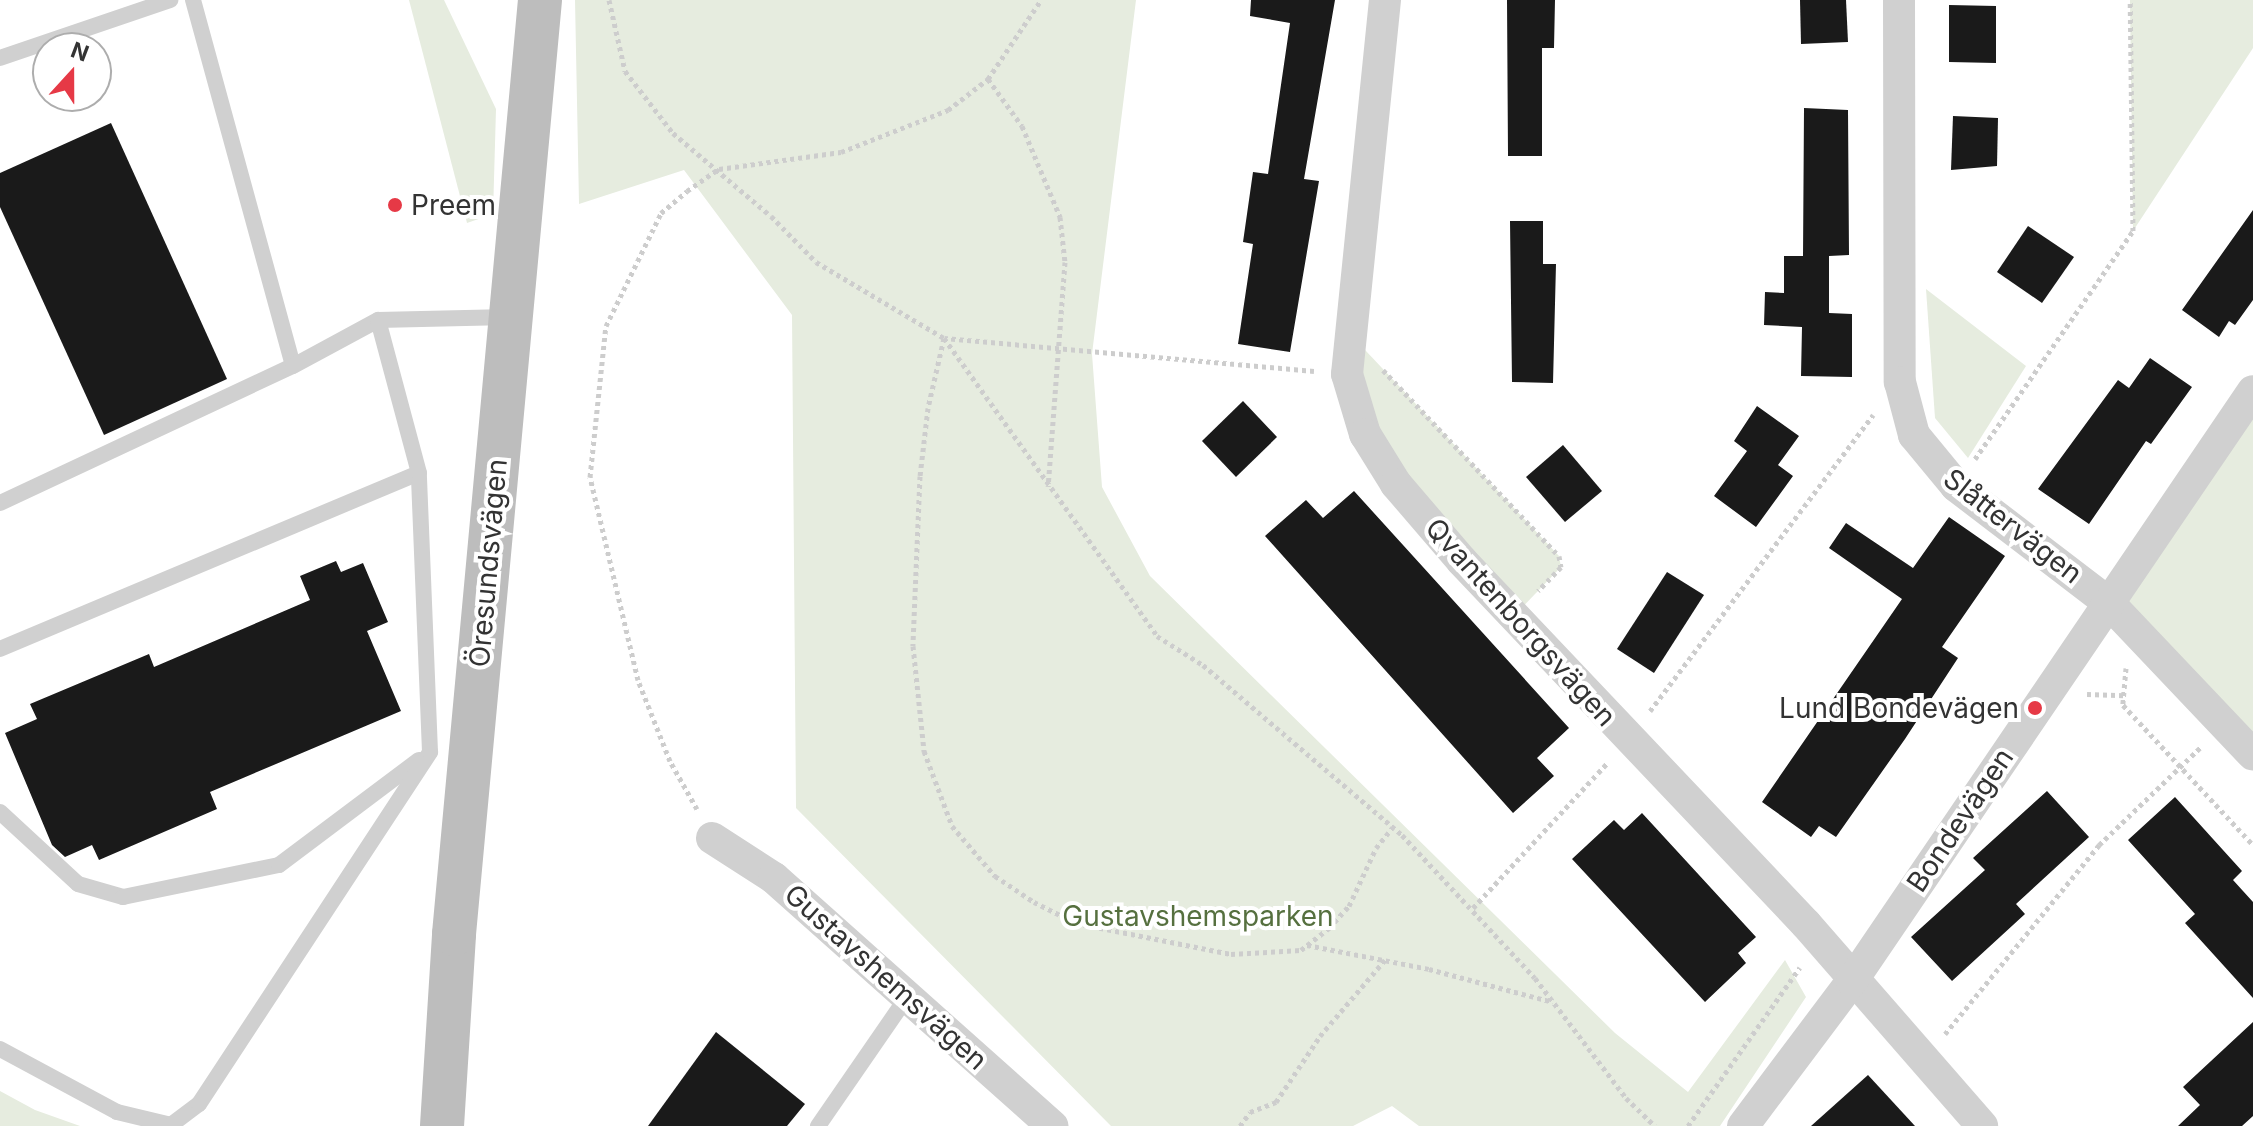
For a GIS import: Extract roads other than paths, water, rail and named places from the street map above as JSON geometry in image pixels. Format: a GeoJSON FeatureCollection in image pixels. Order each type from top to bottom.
{"type":"FeatureCollection","features":[{"type":"Feature","properties":{"kind":"street","name":"Öresundsvägen"},"geometry":{"type":"LineString","coordinates":[[442,1126],[454,934],[540,0]]}},
{"type":"Feature","properties":{"kind":"street","name":"Qvantenborgsvägen"},"geometry":{"type":"LineString","coordinates":[[1385,0],[1347,374],[1365,434],[1396,484],[1628,738],[1819,940],[1982,1126]]}},
{"type":"Feature","properties":{"kind":"street","name":"Slåttervägen"},"geometry":{"type":"LineString","coordinates":[[1899,0],[1900,382],[1914,435],[1956,486],[2109,603],[2253,755]]}},
{"type":"Feature","properties":{"kind":"street","name":"Bondevägen"},"geometry":{"type":"LineString","coordinates":[[1743,1126],[1852,981],[2253,391]]}},
{"type":"Feature","properties":{"kind":"street","name":"Gustavshemsvägen"},"geometry":{"type":"LineString","coordinates":[[712,838],[774,878],[1052,1126]]}},
{"type":"Feature","properties":{"kind":"lane"},"geometry":{"type":"LineString","coordinates":[[0,58],[170,0]]}},
{"type":"Feature","properties":{"kind":"lane"},"geometry":{"type":"LineString","coordinates":[[193,0],[293,366]]}},
{"type":"Feature","properties":{"kind":"lane"},"geometry":{"type":"LineString","coordinates":[[0,503],[293,366],[378,320],[510,317]]}},
{"type":"Feature","properties":{"kind":"lane"},"geometry":{"type":"LineString","coordinates":[[0,1049],[117,1112],[171,1125],[199,1104],[430,752],[419,473],[378,320]]}},
{"type":"Feature","properties":{"kind":"lane"},"geometry":{"type":"LineString","coordinates":[[0,649],[419,473]]}},
{"type":"Feature","properties":{"kind":"lane"},"geometry":{"type":"LineString","coordinates":[[0,812],[78,884],[123,897],[279,865],[430,752]]}},
{"type":"Feature","properties":{"kind":"lane"},"geometry":{"type":"LineString","coordinates":[[818,1126],[907,997]]}},
{"type":"Feature","properties":{"kind":"place","name":"Preem"},"geometry":{"type":"Point","coordinates":[395,205]}},
{"type":"Feature","properties":{"kind":"place","name":"Lund Bondevägen"},"geometry":{"type":"Point","coordinates":[2035,708]}},
{"type":"Feature","properties":{"kind":"park label","name":"Gustavshemsparken"},"geometry":{"type":"Point","coordinates":[1198,916]}}]}
